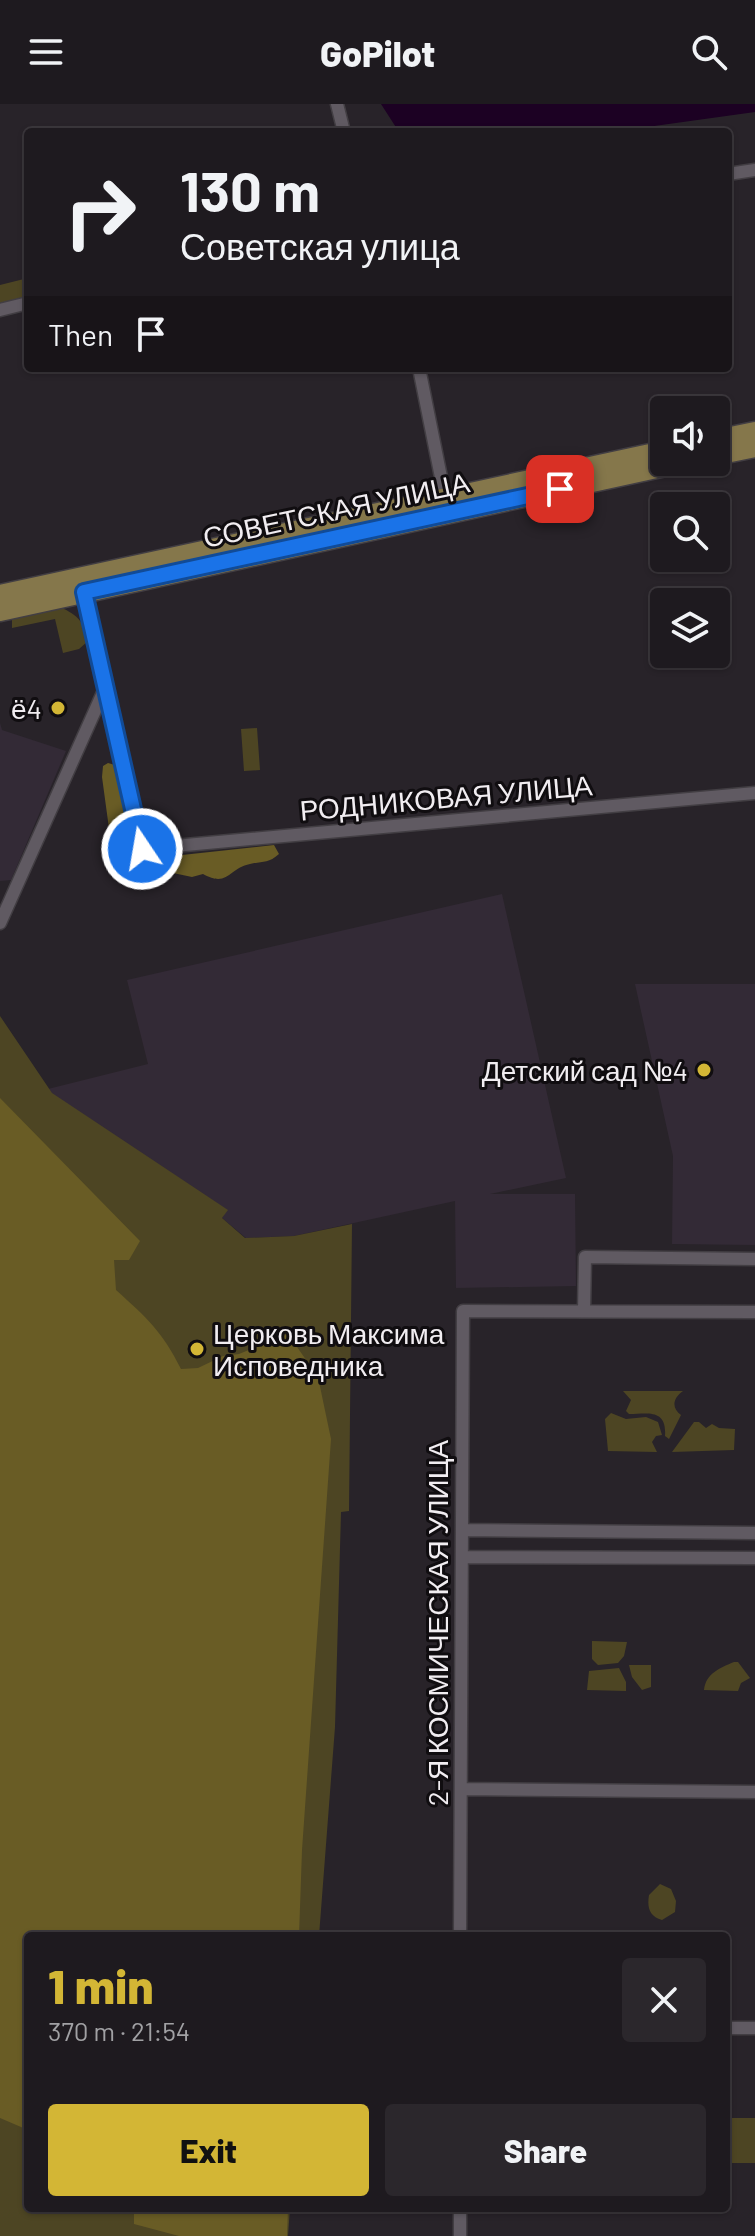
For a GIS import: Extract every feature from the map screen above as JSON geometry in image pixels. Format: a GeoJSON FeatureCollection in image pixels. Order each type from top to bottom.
{"type":"FeatureCollection","features":[{"type":"Feature","properties":{"kind":"main road"},"geometry":{"type":"LineString","coordinates":[[730,437],[755,432]]}},
{"type":"Feature","properties":{"kind":"main road"},"geometry":{"type":"LineString","coordinates":[[730,452],[755,447]]}},
{"type":"Feature","properties":{"kind":"main road","name":"СОВЕТСКАЯ УЛИЦА"},"geometry":{"type":"LineString","coordinates":[[446,506],[650,455]]}},
{"type":"Feature","properties":{"kind":"main road","name":"СОВЕТСКАЯ УЛИЦА"},"geometry":{"type":"LineString","coordinates":[[0,595],[82,585],[446,506],[650,468]]}},
{"type":"Feature","properties":{"kind":"main road","name":"СОВЕТСКАЯ УЛИЦА"},"geometry":{"type":"LineString","coordinates":[[0,611],[82,585]]}},
{"type":"Feature","properties":{"kind":"street"},"geometry":{"type":"LineString","coordinates":[[337,104],[343,128]]}},
{"type":"Feature","properties":{"kind":"street"},"geometry":{"type":"LineString","coordinates":[[732,173],[755,170]]}},
{"type":"Feature","properties":{"kind":"street"},"geometry":{"type":"LineString","coordinates":[[0,310],[24,304]]}},
{"type":"Feature","properties":{"kind":"street"},"geometry":{"type":"LineString","coordinates":[[420,372],[446,506]]}},
{"type":"Feature","properties":{"kind":"street"},"geometry":{"type":"LineString","coordinates":[[0,923],[106,686],[82,585]]}},
{"type":"Feature","properties":{"kind":"street","name":"РОДНИКОВАЯ УЛИЦА"},"geometry":{"type":"LineString","coordinates":[[106,686],[142,849],[755,793]]}},
{"type":"Feature","properties":{"kind":"street"},"geometry":{"type":"LineString","coordinates":[[755,1259],[585,1257],[584,1311],[755,1312]]}},
{"type":"Feature","properties":{"kind":"street","name":"2-Я КОСМИЧЕСКАЯ УЛИЦА"},"geometry":{"type":"LineString","coordinates":[[460,1932],[463,1311],[584,1311]]}},
{"type":"Feature","properties":{"kind":"street"},"geometry":{"type":"LineString","coordinates":[[462,1530],[755,1533]]}},
{"type":"Feature","properties":{"kind":"street"},"geometry":{"type":"LineString","coordinates":[[462,1557],[755,1558]]}},
{"type":"Feature","properties":{"kind":"street"},"geometry":{"type":"LineString","coordinates":[[461,1789],[755,1792]]}},
{"type":"Feature","properties":{"kind":"street"},"geometry":{"type":"LineString","coordinates":[[730,2028],[755,2028]]}},
{"type":"Feature","properties":{"kind":"street"},"geometry":{"type":"LineString","coordinates":[[460,2212],[460,2236]]}},
{"type":"Feature","properties":{"kind":"shaded area"},"geometry":{"type":"Polygon","coordinates":[[[381,104],[755,104],[755,112],[640,128],[396,128],[381,104]]]}},
{"type":"Feature","properties":{"kind":"shaded area"},"geometry":{"type":"Polygon","coordinates":[[[24,279],[24,300],[0,306],[0,285],[24,279]]]}},
{"type":"Feature","properties":{"kind":"shaded area"},"geometry":{"type":"Polygon","coordinates":[[[57,606],[82,623],[87,642],[79,649],[63,653],[55,619],[12,628],[15,617],[57,606]]]}},
{"type":"Feature","properties":{"kind":"shaded area"},"geometry":{"type":"Polygon","coordinates":[[[0,723],[2,730],[66,751],[11,880],[0,881],[0,723]]]}},
{"type":"Feature","properties":{"kind":"shaded area"},"geometry":{"type":"Polygon","coordinates":[[[257,728],[260,770],[244,771],[241,729],[257,728]]]}},
{"type":"Feature","properties":{"kind":"shaded area"},"geometry":{"type":"Polygon","coordinates":[[[108,763],[115,765],[135,856],[127,862],[113,858],[102,777],[103,766],[108,763]]]}},
{"type":"Feature","properties":{"kind":"shaded area"},"geometry":{"type":"Polygon","coordinates":[[[274,845],[279,854],[275,857],[243,866],[223,878],[173,873],[171,864],[182,855],[274,845]]]}},
{"type":"Feature","properties":{"kind":"shaded area"},"geometry":{"type":"Polygon","coordinates":[[[502,894],[566,1178],[490,1194],[575,1194],[576,1286],[456,1288],[455,1201],[294,1236],[246,1238],[222,1218],[227,1210],[48,1089],[148,1064],[127,980],[502,894]]]}},
{"type":"Feature","properties":{"kind":"shaded area","name":"Детский сад №4"},"geometry":{"type":"Polygon","coordinates":[[[635,984],[755,984],[755,1245],[672,1244],[673,1156],[635,984]]]}},
{"type":"Feature","properties":{"kind":"shaded area"},"geometry":{"type":"Polygon","coordinates":[[[0,1016],[52,1093],[228,1210],[222,1218],[245,1238],[294,1236],[352,1224],[349,1511],[341,1512],[335,1727],[319,1932],[24,1932],[24,2212],[290,2212],[288,2236],[0,2236],[0,1016]]]}},
{"type":"Feature","properties":{"kind":"shaded area"},"geometry":{"type":"Polygon","coordinates":[[[0,1098],[140,1241],[129,1260],[114,1260],[116,1290],[153,1326],[181,1369],[198,1368],[288,1334],[318,1377],[331,1439],[302,1850],[299,1932],[24,1932],[24,2128],[0,2118],[0,1098]]]}},
{"type":"Feature","properties":{"kind":"shaded area"},"geometry":{"type":"Polygon","coordinates":[[[623,1391],[683,1391],[675,1400],[676,1409],[681,1415],[669,1439],[665,1436],[665,1427],[659,1417],[654,1414],[629,1414],[626,1411],[631,1400],[623,1391]]]}},
{"type":"Feature","properties":{"kind":"shaded area"},"geometry":{"type":"Polygon","coordinates":[[[611,1413],[626,1419],[646,1417],[658,1422],[662,1435],[656,1436],[652,1442],[657,1452],[608,1451],[605,1419],[611,1413]]]}},
{"type":"Feature","properties":{"kind":"shaded area"},"geometry":{"type":"Polygon","coordinates":[[[694,1422],[706,1428],[712,1424],[719,1428],[735,1429],[734,1450],[672,1452],[694,1422]]]}},
{"type":"Feature","properties":{"kind":"shaded area"},"geometry":{"type":"Polygon","coordinates":[[[592,1641],[627,1642],[624,1656],[618,1663],[598,1665],[592,1659],[592,1641]]]}},
{"type":"Feature","properties":{"kind":"shaded area"},"geometry":{"type":"Polygon","coordinates":[[[738,1662],[750,1678],[741,1683],[738,1691],[704,1690],[711,1675],[738,1662]]]}},
{"type":"Feature","properties":{"kind":"shaded area"},"geometry":{"type":"Polygon","coordinates":[[[629,1665],[651,1665],[651,1687],[642,1690],[632,1677],[629,1665]]]}},
{"type":"Feature","properties":{"kind":"shaded area"},"geometry":{"type":"Polygon","coordinates":[[[619,1668],[626,1682],[626,1691],[587,1690],[589,1671],[619,1668]]]}},
{"type":"Feature","properties":{"kind":"shaded area"},"geometry":{"type":"Polygon","coordinates":[[[660,1884],[671,1889],[676,1901],[675,1912],[662,1920],[652,1913],[648,1903],[649,1895],[660,1884]]]}},
{"type":"Feature","properties":{"kind":"shaded area"},"geometry":{"type":"Polygon","coordinates":[[[730,2118],[755,2118],[755,2163],[730,2163],[730,2118]]]}},
{"type":"Feature","properties":{"kind":"shaded area"},"geometry":{"type":"Polygon","coordinates":[[[133,2212],[288,2212],[287,2236],[179,2236],[134,2224],[133,2212]]]}},
{"type":"Feature","properties":{"kind":"place","name":"ё4"},"geometry":{"type":"Point","coordinates":[58,708]}},
{"type":"Feature","properties":{"kind":"place","name":"Детский сад №4"},"geometry":{"type":"Point","coordinates":[704,1070]}},
{"type":"Feature","properties":{"kind":"place","name":"Церковь Максима Исповедника"},"geometry":{"type":"Point","coordinates":[197,1349]}},
{"type":"Feature","properties":{"kind":"route"},"geometry":{"type":"LineString","coordinates":[[142,849],[84,592],[560,489]]}}]}
